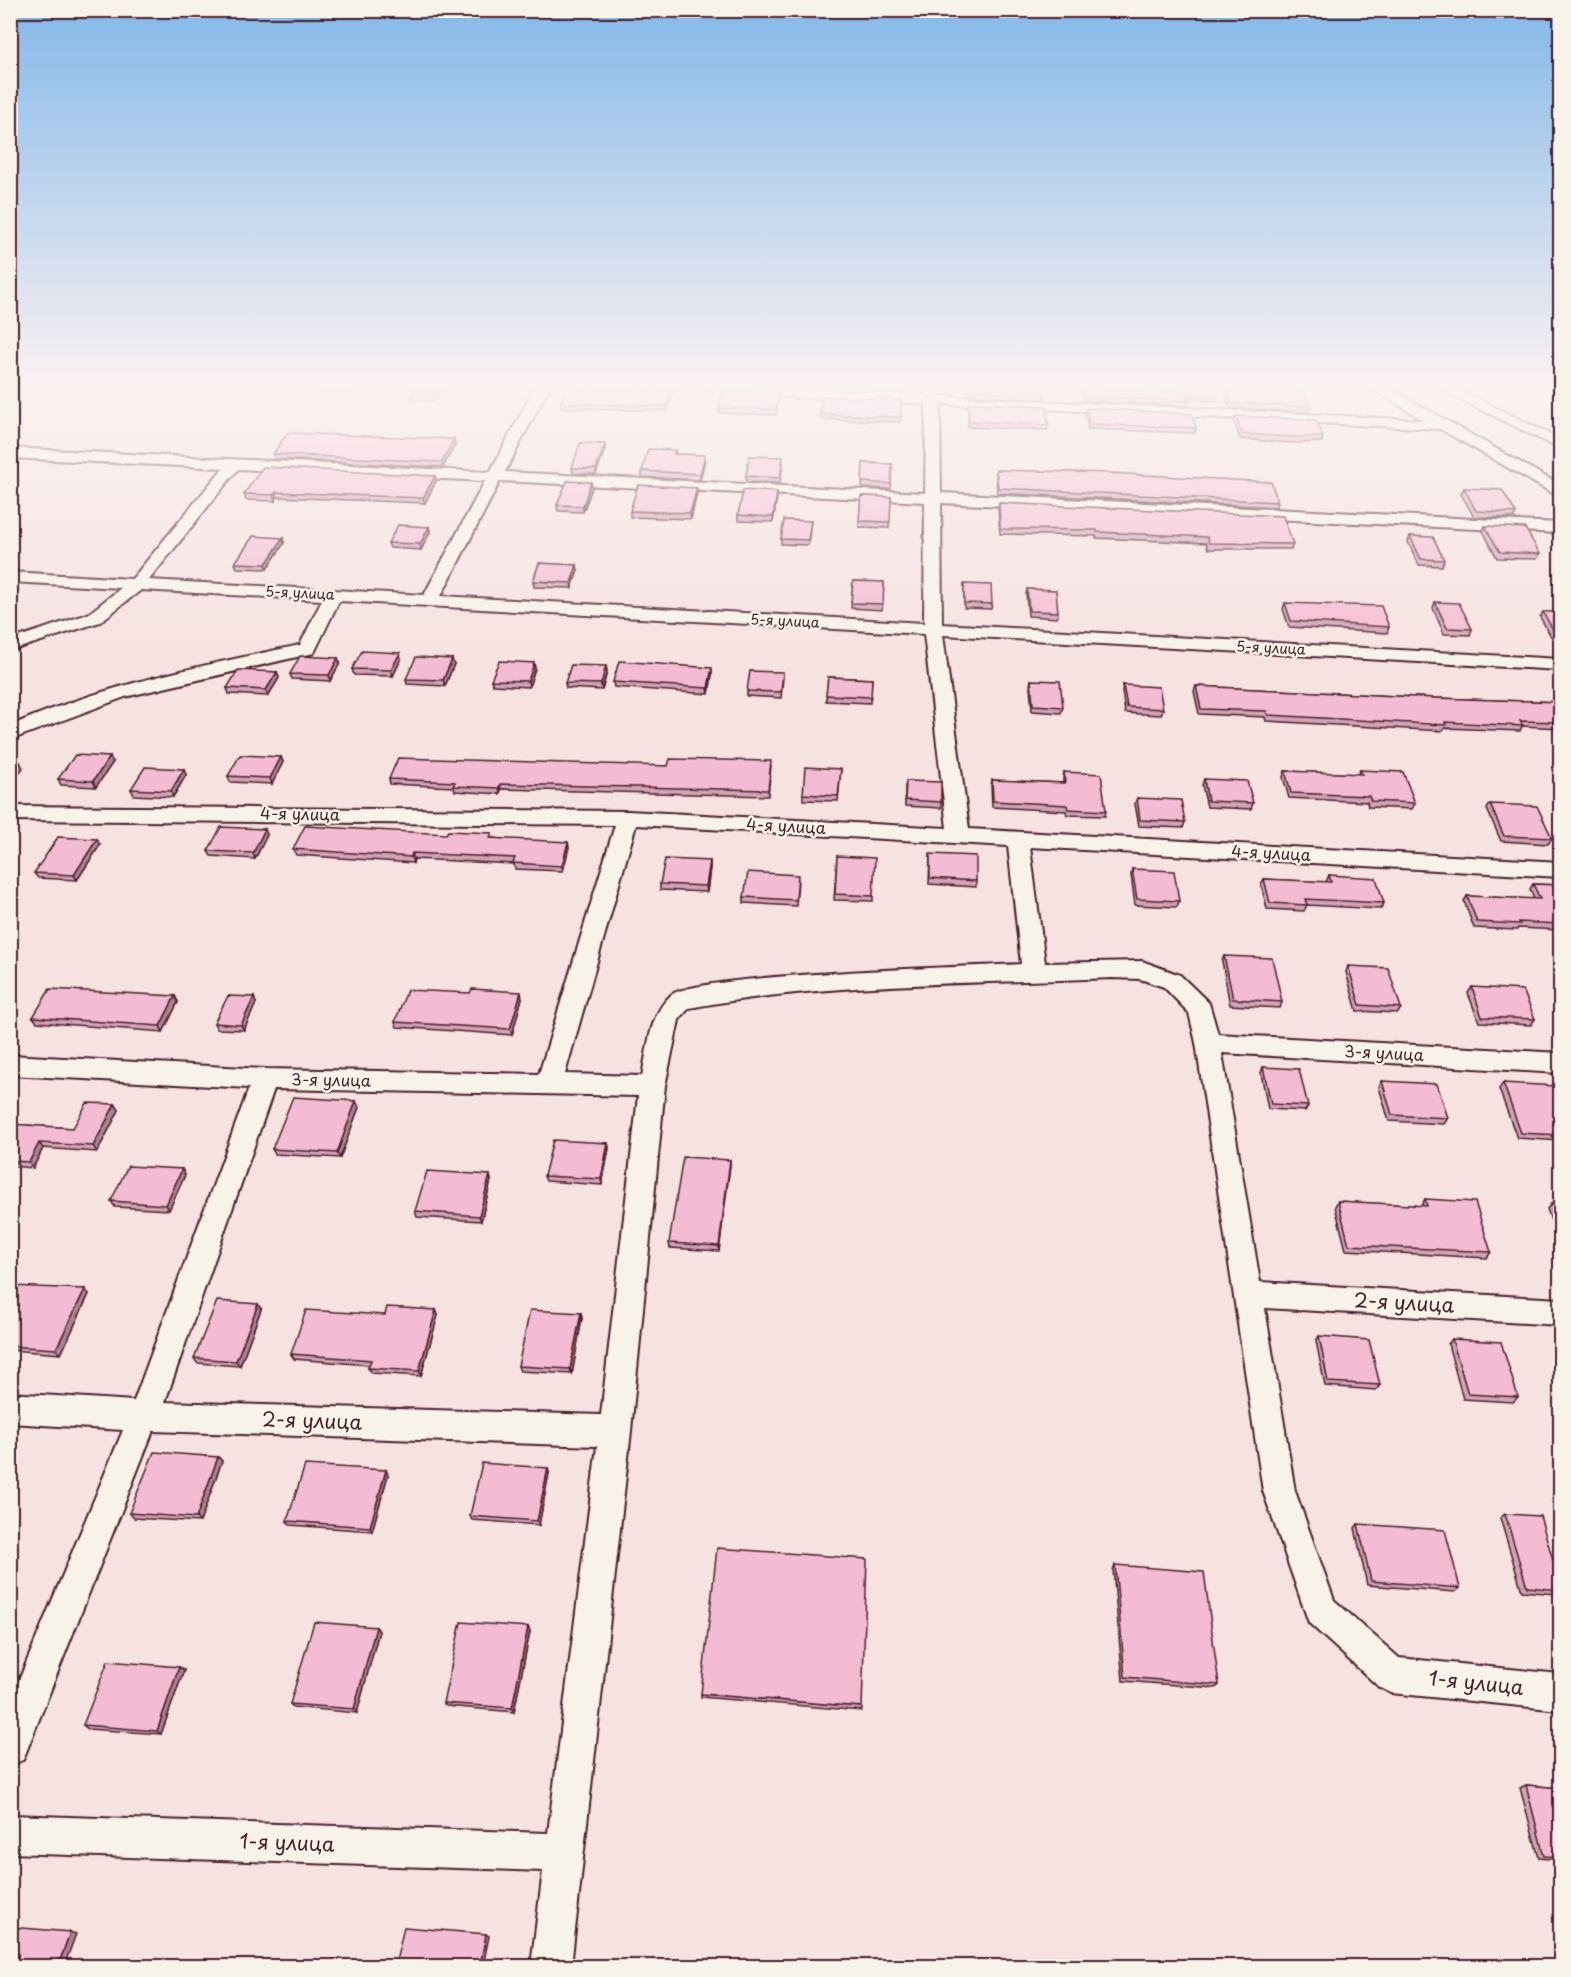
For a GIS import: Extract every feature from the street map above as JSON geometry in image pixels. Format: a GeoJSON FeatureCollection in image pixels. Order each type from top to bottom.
{"type":"FeatureCollection","features":[{"type":"Feature","properties":{"kind":"street"},"geometry":{"type":"LineString","coordinates":[[10,646],[94,618],[136,585],[220,481]]}},
{"type":"Feature","properties":{"kind":"street"},"geometry":{"type":"LineString","coordinates":[[429,600],[490,481]]}},
{"type":"Feature","properties":{"kind":"street"},"geometry":{"type":"LineString","coordinates":[[593,481],[1560,528]]}},
{"type":"Feature","properties":{"kind":"street"},"geometry":{"type":"LineString","coordinates":[[932,481],[933,630],[959,835]]}},
{"type":"Feature","properties":{"kind":"street"},"geometry":{"type":"LineString","coordinates":[[1543,481],[1560,491]]}},
{"type":"Feature","properties":{"kind":"street","name":"5-я улица"},"geometry":{"type":"LineString","coordinates":[[10,577],[1560,664]]}},
{"type":"Feature","properties":{"kind":"street"},"geometry":{"type":"LineString","coordinates":[[10,734],[49,715],[165,680],[307,649],[334,594]]}},
{"type":"Feature","properties":{"kind":"street","name":"4-я улица"},"geometry":{"type":"LineString","coordinates":[[10,813],[628,818],[1560,869]]}},
{"type":"Feature","properties":{"kind":"street"},"geometry":{"type":"LineString","coordinates":[[549,1084],[628,818]]}},
{"type":"Feature","properties":{"kind":"street"},"geometry":{"type":"LineString","coordinates":[[1018,838],[1034,973]]}},
{"type":"Feature","properties":{"kind":"street"},"geometry":{"type":"LineString","coordinates":[[551,1966],[615,1431],[651,1086],[667,1017],[681,1000],[725,992],[829,982],[1034,973],[1142,970],[1172,981],[1200,1009],[1208,1043],[1248,1294]]}},
{"type":"Feature","properties":{"kind":"street","name":"3-я улица"},"geometry":{"type":"LineString","coordinates":[[1208,1043],[1560,1063]]}},
{"type":"Feature","properties":{"kind":"street","name":"3-я улица"},"geometry":{"type":"LineString","coordinates":[[10,1065],[266,1078],[651,1086]]}},
{"type":"Feature","properties":{"kind":"street"},"geometry":{"type":"LineString","coordinates":[[10,1747],[144,1416],[266,1078]]}},
{"type":"Feature","properties":{"kind":"street","name":"2-я улица"},"geometry":{"type":"LineString","coordinates":[[1248,1294],[1560,1312]]}},
{"type":"Feature","properties":{"kind":"street","name":"1-я улица"},"geometry":{"type":"LineString","coordinates":[[1248,1294],[1279,1491],[1321,1611],[1391,1675],[1560,1692]]}},
{"type":"Feature","properties":{"kind":"street","name":"2-я улица"},"geometry":{"type":"LineString","coordinates":[[10,1408],[144,1416],[615,1431]]}},
{"type":"Feature","properties":{"kind":"street","name":"1-я улица"},"geometry":{"type":"LineString","coordinates":[[10,1834],[564,1853]]}},
{"type":"Feature","properties":{"kind":"building"},"geometry":{"type":"Polygon","coordinates":[[[253,481],[432,481],[423,498],[276,492],[273,495],[244,494],[253,481]]]}},
{"type":"Feature","properties":{"kind":"building"},"geometry":{"type":"Polygon","coordinates":[[[567,481],[591,482],[583,506],[557,505],[567,481]]]}},
{"type":"Feature","properties":{"kind":"building"},"geometry":{"type":"Polygon","coordinates":[[[862,481],[891,481],[891,484],[862,481]]]}},
{"type":"Feature","properties":{"kind":"building"},"geometry":{"type":"Polygon","coordinates":[[[997,481],[1258,481],[1271,482],[1278,502],[998,488],[997,481]]]}},
{"type":"Feature","properties":{"kind":"building"},"geometry":{"type":"Polygon","coordinates":[[[638,485],[697,488],[690,513],[630,511],[638,485]]]}},
{"type":"Feature","properties":{"kind":"building"},"geometry":{"type":"Polygon","coordinates":[[[1464,488],[1502,490],[1516,513],[1476,511],[1464,488]]]}},
{"type":"Feature","properties":{"kind":"building"},"geometry":{"type":"Polygon","coordinates":[[[743,490],[777,492],[773,517],[738,515],[743,490]]]}},
{"type":"Feature","properties":{"kind":"building"},"geometry":{"type":"Polygon","coordinates":[[[861,496],[891,497],[890,522],[859,521],[861,496]]]}},
{"type":"Feature","properties":{"kind":"building"},"geometry":{"type":"Polygon","coordinates":[[[999,503],[1283,516],[1293,544],[1209,543],[1207,537],[1097,532],[1097,530],[1000,529],[999,503]]]}},
{"type":"Feature","properties":{"kind":"building"},"geometry":{"type":"Polygon","coordinates":[[[784,520],[811,521],[808,540],[781,539],[784,520]]]}},
{"type":"Feature","properties":{"kind":"building"},"geometry":{"type":"Polygon","coordinates":[[[398,525],[429,527],[420,544],[388,543],[398,525]]]}},
{"type":"Feature","properties":{"kind":"building"},"geometry":{"type":"Polygon","coordinates":[[[1485,526],[1525,528],[1540,554],[1500,552],[1485,526]]]}},
{"type":"Feature","properties":{"kind":"building"},"geometry":{"type":"Polygon","coordinates":[[[253,536],[283,538],[266,564],[235,563],[253,536]]]}},
{"type":"Feature","properties":{"kind":"building"},"geometry":{"type":"Polygon","coordinates":[[[1410,536],[1433,537],[1444,560],[1421,559],[1410,536]]]}},
{"type":"Feature","properties":{"kind":"building"},"geometry":{"type":"Polygon","coordinates":[[[539,563],[577,565],[571,583],[533,581],[539,563]]]}},
{"type":"Feature","properties":{"kind":"building"},"geometry":{"type":"Polygon","coordinates":[[[853,581],[884,582],[883,604],[851,603],[853,581]]]}},
{"type":"Feature","properties":{"kind":"building"},"geometry":{"type":"Polygon","coordinates":[[[964,584],[991,585],[992,604],[964,603],[964,584]]]}},
{"type":"Feature","properties":{"kind":"building"},"geometry":{"type":"Polygon","coordinates":[[[1027,589],[1056,590],[1058,612],[1029,611],[1027,589]]]}},
{"type":"Feature","properties":{"kind":"building"},"geometry":{"type":"Polygon","coordinates":[[[1435,602],[1459,603],[1472,629],[1447,628],[1435,602]]]}},
{"type":"Feature","properties":{"kind":"building"},"geometry":{"type":"Polygon","coordinates":[[[1285,603],[1381,606],[1389,627],[1291,621],[1285,603]]]}},
{"type":"Feature","properties":{"kind":"building"},"geometry":{"type":"Polygon","coordinates":[[[1543,612],[1560,612],[1560,633],[1555,633],[1543,612]]]}},
{"type":"Feature","properties":{"kind":"building"},"geometry":{"type":"Polygon","coordinates":[[[362,651],[400,653],[391,670],[352,669],[362,651]]]}},
{"type":"Feature","properties":{"kind":"building"},"geometry":{"type":"Polygon","coordinates":[[[300,656],[338,658],[329,675],[290,674],[300,656]]]}},
{"type":"Feature","properties":{"kind":"building"},"geometry":{"type":"Polygon","coordinates":[[[416,657],[452,659],[443,680],[406,679],[416,657]]]}},
{"type":"Feature","properties":{"kind":"building"},"geometry":{"type":"Polygon","coordinates":[[[499,661],[534,663],[528,681],[491,680],[499,661]]]}},
{"type":"Feature","properties":{"kind":"building"},"geometry":{"type":"Polygon","coordinates":[[[619,661],[712,668],[708,688],[613,682],[619,661]]]}},
{"type":"Feature","properties":{"kind":"building"},"geometry":{"type":"Polygon","coordinates":[[[571,665],[606,666],[601,684],[565,683],[571,665]]]}},
{"type":"Feature","properties":{"kind":"building"},"geometry":{"type":"Polygon","coordinates":[[[238,670],[277,672],[266,690],[227,688],[238,670]]]}},
{"type":"Feature","properties":{"kind":"building"},"geometry":{"type":"Polygon","coordinates":[[[750,671],[783,672],[781,692],[747,691],[750,671]]]}},
{"type":"Feature","properties":{"kind":"building"},"geometry":{"type":"Polygon","coordinates":[[[828,677],[872,679],[871,697],[826,695],[828,677]]]}},
{"type":"Feature","properties":{"kind":"building"},"geometry":{"type":"Polygon","coordinates":[[[1031,680],[1060,681],[1063,707],[1033,705],[1031,680]]]}},
{"type":"Feature","properties":{"kind":"building"},"geometry":{"type":"Polygon","coordinates":[[[1123,685],[1159,687],[1163,709],[1127,707],[1123,685]]]}},
{"type":"Feature","properties":{"kind":"building"},"geometry":{"type":"Polygon","coordinates":[[[1196,686],[1560,702],[1560,722],[1520,721],[1523,726],[1445,722],[1446,725],[1268,715],[1267,711],[1201,709],[1196,686]]]}},
{"type":"Feature","properties":{"kind":"building"},"geometry":{"type":"Polygon","coordinates":[[[75,755],[110,757],[93,781],[58,779],[75,755]]]}},
{"type":"Feature","properties":{"kind":"building"},"geometry":{"type":"Polygon","coordinates":[[[240,755],[281,757],[270,778],[228,776],[240,755]]]}},
{"type":"Feature","properties":{"kind":"building"},"geometry":{"type":"Polygon","coordinates":[[[398,758],[668,766],[670,759],[771,761],[768,790],[500,784],[499,788],[453,786],[455,782],[389,779],[398,758]]]}},
{"type":"Feature","properties":{"kind":"building"},"geometry":{"type":"Polygon","coordinates":[[[10,761],[20,762],[10,774],[10,761]]]}},
{"type":"Feature","properties":{"kind":"building"},"geometry":{"type":"Polygon","coordinates":[[[145,767],[184,769],[171,791],[131,789],[145,767]]]}},
{"type":"Feature","properties":{"kind":"building"},"geometry":{"type":"Polygon","coordinates":[[[805,767],[841,769],[838,796],[803,794],[805,767]]]}},
{"type":"Feature","properties":{"kind":"building"},"geometry":{"type":"Polygon","coordinates":[[[1360,770],[1403,772],[1415,803],[1371,801],[1369,796],[1291,793],[1285,771],[1362,774],[1360,770]]]}},
{"type":"Feature","properties":{"kind":"building"},"geometry":{"type":"Polygon","coordinates":[[[1064,772],[1101,774],[1106,811],[1068,809],[1067,805],[993,801],[992,780],[1065,783],[1064,772]]]}},
{"type":"Feature","properties":{"kind":"building"},"geometry":{"type":"Polygon","coordinates":[[[1204,779],[1247,781],[1253,803],[1208,801],[1204,779]]]}},
{"type":"Feature","properties":{"kind":"building"},"geometry":{"type":"Polygon","coordinates":[[[906,781],[941,782],[941,802],[905,800],[906,781]]]}},
{"type":"Feature","properties":{"kind":"building"},"geometry":{"type":"Polygon","coordinates":[[[1137,798],[1181,800],[1185,822],[1140,820],[1137,798]]]}},
{"type":"Feature","properties":{"kind":"building"},"geometry":{"type":"Polygon","coordinates":[[[1490,804],[1537,806],[1552,838],[1504,836],[1490,804]]]}},
{"type":"Feature","properties":{"kind":"building"},"geometry":{"type":"Polygon","coordinates":[[[305,826],[446,834],[448,831],[492,833],[490,838],[568,842],[562,866],[513,863],[515,858],[412,853],[411,857],[293,849],[305,826]]]}},
{"type":"Feature","properties":{"kind":"building"},"geometry":{"type":"Polygon","coordinates":[[[221,827],[265,829],[253,853],[208,851],[221,827]]]}},
{"type":"Feature","properties":{"kind":"building"},"geometry":{"type":"Polygon","coordinates":[[[58,837],[97,839],[74,875],[34,873],[58,837]]]}},
{"type":"Feature","properties":{"kind":"building"},"geometry":{"type":"Polygon","coordinates":[[[930,854],[976,856],[976,881],[930,878],[930,854]]]}},
{"type":"Feature","properties":{"kind":"building"},"geometry":{"type":"Polygon","coordinates":[[[837,856],[875,858],[873,896],[835,894],[837,856]]]}},
{"type":"Feature","properties":{"kind":"building"},"geometry":{"type":"Polygon","coordinates":[[[665,859],[710,861],[706,886],[660,884],[665,859]]]}},
{"type":"Feature","properties":{"kind":"building"},"geometry":{"type":"Polygon","coordinates":[[[1132,869],[1174,871],[1179,901],[1137,899],[1132,869]]]}},
{"type":"Feature","properties":{"kind":"building"},"geometry":{"type":"Polygon","coordinates":[[[748,872],[798,875],[796,900],[744,897],[748,872]]]}},
{"type":"Feature","properties":{"kind":"building"},"geometry":{"type":"Polygon","coordinates":[[[1329,875],[1376,878],[1384,903],[1305,899],[1307,905],[1270,903],[1264,879],[1331,882],[1329,875]]]}},
{"type":"Feature","properties":{"kind":"building"},"geometry":{"type":"Polygon","coordinates":[[[1533,884],[1560,885],[1560,924],[1477,922],[1467,896],[1540,899],[1533,884]]]}},
{"type":"Feature","properties":{"kind":"building"},"geometry":{"type":"Polygon","coordinates":[[[1224,956],[1272,958],[1282,1002],[1233,999],[1224,956]]]}},
{"type":"Feature","properties":{"kind":"building"},"geometry":{"type":"Polygon","coordinates":[[[1348,966],[1388,968],[1401,1008],[1360,1005],[1348,966]]]}},
{"type":"Feature","properties":{"kind":"building"},"geometry":{"type":"Polygon","coordinates":[[[1472,987],[1523,990],[1535,1019],[1482,1017],[1472,987]]]}},
{"type":"Feature","properties":{"kind":"building"},"geometry":{"type":"Polygon","coordinates":[[[50,989],[175,996],[160,1026],[33,1017],[50,989]]]}},
{"type":"Feature","properties":{"kind":"building"},"geometry":{"type":"Polygon","coordinates":[[[472,989],[521,992],[510,1029],[395,1022],[407,990],[470,993],[472,989]]]}},
{"type":"Feature","properties":{"kind":"building"},"geometry":{"type":"Polygon","coordinates":[[[228,996],[254,997],[241,1025],[214,1023],[228,996]]]}},
{"type":"Feature","properties":{"kind":"building"},"geometry":{"type":"Polygon","coordinates":[[[1263,1067],[1299,1069],[1308,1106],[1271,1104],[1263,1067]]]}},
{"type":"Feature","properties":{"kind":"building"},"geometry":{"type":"Polygon","coordinates":[[[1382,1081],[1437,1084],[1448,1118],[1392,1115],[1382,1081]]]}},
{"type":"Feature","properties":{"kind":"building"},"geometry":{"type":"Polygon","coordinates":[[[1503,1083],[1557,1086],[1560,1095],[1560,1135],[1521,1133],[1503,1083]]]}},
{"type":"Feature","properties":{"kind":"building"},"geometry":{"type":"Polygon","coordinates":[[[293,1097],[356,1101],[337,1153],[272,1149],[293,1097]]]}},
{"type":"Feature","properties":{"kind":"building"},"geometry":{"type":"Polygon","coordinates":[[[87,1103],[115,1104],[93,1146],[39,1143],[29,1162],[10,1161],[10,1124],[73,1128],[87,1103]]]}},
{"type":"Feature","properties":{"kind":"building"},"geometry":{"type":"Polygon","coordinates":[[[553,1140],[608,1143],[601,1179],[544,1176],[553,1140]]]}},
{"type":"Feature","properties":{"kind":"building"},"geometry":{"type":"Polygon","coordinates":[[[683,1157],[730,1160],[719,1246],[669,1243],[683,1157]]]}},
{"type":"Feature","properties":{"kind":"building"},"geometry":{"type":"Polygon","coordinates":[[[128,1166],[182,1169],[166,1205],[111,1201],[128,1166]]]}},
{"type":"Feature","properties":{"kind":"building"},"geometry":{"type":"Polygon","coordinates":[[[427,1171],[490,1175],[479,1216],[415,1211],[427,1171]]]}},
{"type":"Feature","properties":{"kind":"building"},"geometry":{"type":"Polygon","coordinates":[[[1425,1199],[1475,1202],[1491,1252],[1349,1245],[1338,1201],[1427,1206],[1425,1199]]]}},
{"type":"Feature","properties":{"kind":"building"},"geometry":{"type":"Polygon","coordinates":[[[1551,1204],[1560,1205],[1560,1229],[1551,1204]]]}},
{"type":"Feature","properties":{"kind":"building"},"geometry":{"type":"Polygon","coordinates":[[[10,1286],[85,1289],[56,1349],[10,1346],[10,1286]]]}},
{"type":"Feature","properties":{"kind":"building"},"geometry":{"type":"Polygon","coordinates":[[[217,1301],[258,1304],[236,1361],[194,1358],[217,1301]]]}},
{"type":"Feature","properties":{"kind":"building"},"geometry":{"type":"Polygon","coordinates":[[[387,1307],[436,1310],[419,1371],[368,1368],[371,1360],[291,1354],[306,1310],[385,1315],[387,1307]]]}},
{"type":"Feature","properties":{"kind":"building"},"geometry":{"type":"Polygon","coordinates":[[[530,1310],[581,1313],[570,1369],[518,1366],[530,1310]]]}},
{"type":"Feature","properties":{"kind":"building"},"geometry":{"type":"Polygon","coordinates":[[[1319,1336],[1369,1340],[1380,1385],[1328,1382],[1319,1336]]]}},
{"type":"Feature","properties":{"kind":"building"},"geometry":{"type":"Polygon","coordinates":[[[1452,1339],[1501,1342],[1518,1397],[1468,1394],[1452,1339]]]}},
{"type":"Feature","properties":{"kind":"building"},"geometry":{"type":"Polygon","coordinates":[[[154,1452],[218,1457],[196,1518],[129,1513],[154,1452]]]}},
{"type":"Feature","properties":{"kind":"building"},"geometry":{"type":"Polygon","coordinates":[[[482,1463],[548,1468],[537,1521],[470,1516],[482,1463]]]}},
{"type":"Feature","properties":{"kind":"building"},"geometry":{"type":"Polygon","coordinates":[[[305,1465],[386,1470],[370,1527],[287,1521],[305,1465]]]}},
{"type":"Feature","properties":{"kind":"building"},"geometry":{"type":"Polygon","coordinates":[[[1505,1514],[1540,1516],[1560,1590],[1527,1587],[1505,1514]]]}},
{"type":"Feature","properties":{"kind":"building"},"geometry":{"type":"Polygon","coordinates":[[[1358,1524],[1445,1530],[1460,1588],[1371,1581],[1358,1524]]]}},
{"type":"Feature","properties":{"kind":"building"},"geometry":{"type":"Polygon","coordinates":[[[717,1548],[867,1559],[862,1707],[701,1694],[717,1548]]]}},
{"type":"Feature","properties":{"kind":"building"},"geometry":{"type":"Polygon","coordinates":[[[1115,1565],[1204,1572],[1219,1685],[1125,1677],[1115,1565]]]}},
{"type":"Feature","properties":{"kind":"building"},"geometry":{"type":"Polygon","coordinates":[[[314,1622],[376,1627],[354,1709],[290,1704],[314,1622]]]}},
{"type":"Feature","properties":{"kind":"building"},"geometry":{"type":"Polygon","coordinates":[[[461,1622],[528,1627],[512,1708],[443,1703],[461,1622]]]}},
{"type":"Feature","properties":{"kind":"building"},"geometry":{"type":"Polygon","coordinates":[[[108,1661],[179,1667],[157,1731],[83,1725],[108,1661]]]}},
{"type":"Feature","properties":{"kind":"building"},"geometry":{"type":"Polygon","coordinates":[[[1526,1785],[1560,1788],[1560,1857],[1544,1856],[1526,1785]]]}},
{"type":"Feature","properties":{"kind":"building"},"geometry":{"type":"Polygon","coordinates":[[[10,1927],[70,1932],[58,1966],[10,1966],[10,1927]]]}},
{"type":"Feature","properties":{"kind":"building"},"geometry":{"type":"Polygon","coordinates":[[[404,1927],[486,1934],[480,1966],[395,1966],[404,1927]]]}}]}
